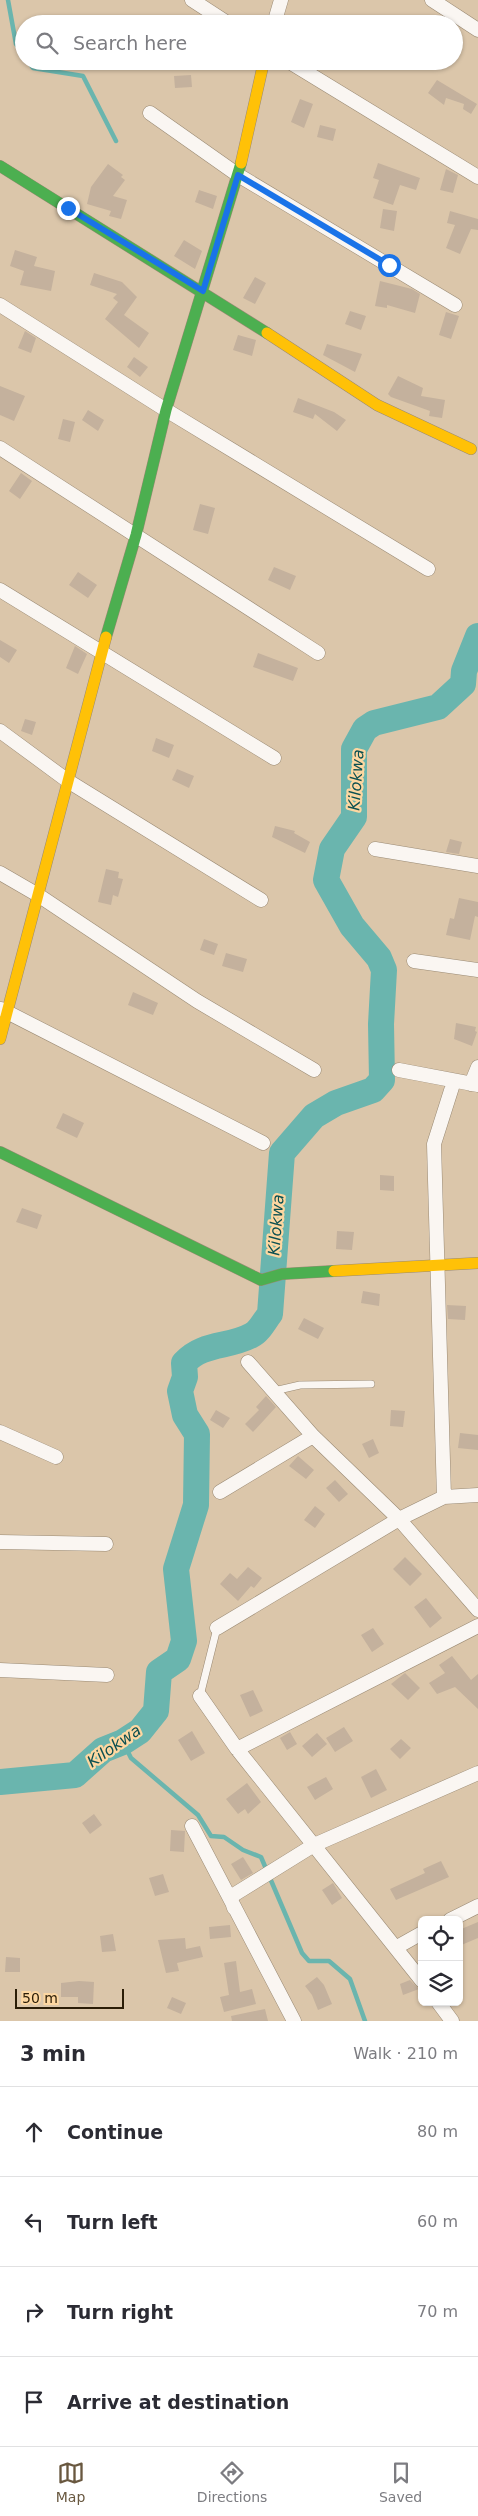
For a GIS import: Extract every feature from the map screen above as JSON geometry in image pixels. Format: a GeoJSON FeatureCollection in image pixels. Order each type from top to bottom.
{"type":"FeatureCollection","features":[{"type":"Feature","properties":{"kind":"street"},"geometry":{"type":"LineString","coordinates":[[192,0],[215,15]]}},
{"type":"Feature","properties":{"kind":"street"},"geometry":{"type":"LineString","coordinates":[[277,15],[281,0]]}},
{"type":"Feature","properties":{"kind":"street"},"geometry":{"type":"LineString","coordinates":[[432,0],[455,15]]}},
{"type":"Feature","properties":{"kind":"street"},"geometry":{"type":"LineString","coordinates":[[463,20],[478,30]]}},
{"type":"Feature","properties":{"kind":"street"},"geometry":{"type":"LineString","coordinates":[[0,1039],[4,1011],[38,895],[101,653],[136,536],[166,410],[238,175],[262,70]]}},
{"type":"Feature","properties":{"kind":"street"},"geometry":{"type":"LineString","coordinates":[[303,70],[478,177]]}},
{"type":"Feature","properties":{"kind":"street"},"geometry":{"type":"LineString","coordinates":[[150,113],[238,175],[456,305]]}},
{"type":"Feature","properties":{"kind":"street"},"geometry":{"type":"LineString","coordinates":[[0,166],[203,291],[377,405],[471,449]]}},
{"type":"Feature","properties":{"kind":"street"},"geometry":{"type":"LineString","coordinates":[[0,304],[166,410],[428,570]]}},
{"type":"Feature","properties":{"kind":"street"},"geometry":{"type":"LineString","coordinates":[[0,448],[318,653]]}},
{"type":"Feature","properties":{"kind":"street"},"geometry":{"type":"LineString","coordinates":[[0,590],[274,758]]}},
{"type":"Feature","properties":{"kind":"street"},"geometry":{"type":"LineString","coordinates":[[0,731],[68,781],[261,900]]}},
{"type":"Feature","properties":{"kind":"street"},"geometry":{"type":"LineString","coordinates":[[375,848],[478,866]]}},
{"type":"Feature","properties":{"kind":"street"},"geometry":{"type":"LineString","coordinates":[[0,873],[38,895],[197,1001],[314,1070]]}},
{"type":"Feature","properties":{"kind":"street"},"geometry":{"type":"LineString","coordinates":[[414,961],[478,970]]}},
{"type":"Feature","properties":{"kind":"street"},"geometry":{"type":"LineString","coordinates":[[4,1011],[263,1143]]}},
{"type":"Feature","properties":{"kind":"street"},"geometry":{"type":"LineString","coordinates":[[399,1070],[475,1085],[478,1067]]}},
{"type":"Feature","properties":{"kind":"street"},"geometry":{"type":"LineString","coordinates":[[444,1497],[434,1144],[454,1081]]}},
{"type":"Feature","properties":{"kind":"street"},"geometry":{"type":"LineString","coordinates":[[0,1152],[261,1280],[282,1274],[438,1266],[478,1262]]}},
{"type":"Feature","properties":{"kind":"street"},"geometry":{"type":"LineString","coordinates":[[248,1362],[313,1436],[399,1519],[478,1610]]}},
{"type":"Feature","properties":{"kind":"street"},"geometry":{"type":"LineString","coordinates":[[0,1432],[56,1457]]}},
{"type":"Feature","properties":{"kind":"street"},"geometry":{"type":"LineString","coordinates":[[220,1492],[313,1436]]}},
{"type":"Feature","properties":{"kind":"street"},"geometry":{"type":"LineString","coordinates":[[217,1628],[399,1519],[444,1497],[478,1495]]}},
{"type":"Feature","properties":{"kind":"street"},"geometry":{"type":"LineString","coordinates":[[0,1542],[106,1544]]}},
{"type":"Feature","properties":{"kind":"street"},"geometry":{"type":"LineString","coordinates":[[237,1749],[478,1626]]}},
{"type":"Feature","properties":{"kind":"street"},"geometry":{"type":"LineString","coordinates":[[0,1670],[107,1675]]}},
{"type":"Feature","properties":{"kind":"street"},"geometry":{"type":"LineString","coordinates":[[200,1696],[237,1749],[418,1976]]}},
{"type":"Feature","properties":{"kind":"street"},"geometry":{"type":"LineString","coordinates":[[234,1908],[231,1899],[235,1894],[268,1876],[314,1845],[478,1774]]}},
{"type":"Feature","properties":{"kind":"street"},"geometry":{"type":"LineString","coordinates":[[192,1826],[294,2021]]}},
{"type":"Feature","properties":{"kind":"street"},"geometry":{"type":"LineString","coordinates":[[458,1916],[478,1906]]}},
{"type":"Feature","properties":{"kind":"street"},"geometry":{"type":"LineString","coordinates":[[397,1947],[418,1935]]}},
{"type":"Feature","properties":{"kind":"street"},"geometry":{"type":"LineString","coordinates":[[441,2006],[452,2021]]}},
{"type":"Feature","properties":{"kind":"lane"},"geometry":{"type":"LineString","coordinates":[[274,1391],[300,1385],[371,1384]]}},
{"type":"Feature","properties":{"kind":"lane"},"geometry":{"type":"LineString","coordinates":[[200,1696],[217,1628]]}},
{"type":"Feature","properties":{"kind":"building"},"geometry":{"type":"Polygon","coordinates":[[[191,75],[192,87],[175,88],[174,76],[191,75]]]}},
{"type":"Feature","properties":{"kind":"building"},"geometry":{"type":"Polygon","coordinates":[[[437,80],[477,104],[471,114],[463,109],[464,104],[446,98],[444,105],[428,93],[437,80]]]}},
{"type":"Feature","properties":{"kind":"building"},"geometry":{"type":"Polygon","coordinates":[[[300,99],[313,104],[304,128],[291,122],[300,99]]]}},
{"type":"Feature","properties":{"kind":"building"},"geometry":{"type":"Polygon","coordinates":[[[320,125],[336,129],[333,141],[317,137],[320,125]]]}},
{"type":"Feature","properties":{"kind":"building"},"geometry":{"type":"Polygon","coordinates":[[[378,163],[420,178],[416,190],[400,185],[393,205],[373,198],[379,180],[373,178],[378,163]]]}},
{"type":"Feature","properties":{"kind":"building"},"geometry":{"type":"Polygon","coordinates":[[[108,164],[123,175],[121,177],[125,180],[113,196],[127,200],[121,219],[109,216],[111,211],[87,204],[91,187],[108,164]]]}},
{"type":"Feature","properties":{"kind":"building"},"geometry":{"type":"Polygon","coordinates":[[[446,169],[458,175],[453,193],[440,190],[446,169]]]}},
{"type":"Feature","properties":{"kind":"building"},"geometry":{"type":"Polygon","coordinates":[[[199,190],[217,196],[213,209],[195,202],[199,190]]]}},
{"type":"Feature","properties":{"kind":"building"},"geometry":{"type":"Polygon","coordinates":[[[383,209],[397,211],[394,231],[380,228],[383,209]]]}},
{"type":"Feature","properties":{"kind":"building"},"geometry":{"type":"Polygon","coordinates":[[[450,211],[478,219],[478,230],[471,229],[460,254],[446,248],[455,225],[447,223],[450,211]]]}},
{"type":"Feature","properties":{"kind":"building"},"geometry":{"type":"Polygon","coordinates":[[[184,240],[202,251],[195,269],[174,256],[184,240]]]}},
{"type":"Feature","properties":{"kind":"building"},"geometry":{"type":"Polygon","coordinates":[[[15,250],[37,257],[34,266],[55,271],[51,291],[20,285],[24,271],[10,266],[15,250]]]}},
{"type":"Feature","properties":{"kind":"building"},"geometry":{"type":"Polygon","coordinates":[[[94,273],[122,282],[137,297],[124,315],[149,333],[139,348],[105,319],[118,302],[113,298],[117,294],[90,285],[94,273]]]}},
{"type":"Feature","properties":{"kind":"building"},"geometry":{"type":"Polygon","coordinates":[[[255,277],[266,283],[255,304],[243,298],[255,277]]]}},
{"type":"Feature","properties":{"kind":"building"},"geometry":{"type":"Polygon","coordinates":[[[380,281],[412,289],[420,294],[415,313],[387,305],[387,308],[375,306],[380,281]]]}},
{"type":"Feature","properties":{"kind":"building"},"geometry":{"type":"Polygon","coordinates":[[[350,311],[366,316],[361,330],[345,324],[350,311]]]}},
{"type":"Feature","properties":{"kind":"building"},"geometry":{"type":"Polygon","coordinates":[[[446,312],[459,316],[451,339],[439,335],[446,312]]]}},
{"type":"Feature","properties":{"kind":"building"},"geometry":{"type":"Polygon","coordinates":[[[25,331],[36,338],[31,353],[18,348],[25,331]]]}},
{"type":"Feature","properties":{"kind":"building"},"geometry":{"type":"Polygon","coordinates":[[[238,335],[256,340],[252,356],[233,350],[238,335]]]}},
{"type":"Feature","properties":{"kind":"building"},"geometry":{"type":"Polygon","coordinates":[[[327,344],[362,354],[355,372],[323,355],[327,344]]]}},
{"type":"Feature","properties":{"kind":"building"},"geometry":{"type":"Polygon","coordinates":[[[134,357],[148,367],[140,377],[127,367],[134,357]]]}},
{"type":"Feature","properties":{"kind":"building"},"geometry":{"type":"Polygon","coordinates":[[[398,376],[423,388],[421,396],[445,400],[442,418],[429,416],[430,411],[391,397],[388,394],[398,376]]]}},
{"type":"Feature","properties":{"kind":"building"},"geometry":{"type":"Polygon","coordinates":[[[0,386],[25,396],[14,421],[0,415],[0,386]]]}},
{"type":"Feature","properties":{"kind":"building"},"geometry":{"type":"Polygon","coordinates":[[[298,398],[334,412],[346,420],[337,431],[315,414],[313,419],[293,412],[298,398]]]}},
{"type":"Feature","properties":{"kind":"building"},"geometry":{"type":"Polygon","coordinates":[[[88,410],[104,420],[98,431],[82,420],[88,410]]]}},
{"type":"Feature","properties":{"kind":"building"},"geometry":{"type":"Polygon","coordinates":[[[63,419],[75,422],[70,442],[58,439],[63,419]]]}},
{"type":"Feature","properties":{"kind":"building"},"geometry":{"type":"Polygon","coordinates":[[[21,473],[32,481],[20,499],[9,491],[21,473]]]}},
{"type":"Feature","properties":{"kind":"building"},"geometry":{"type":"Polygon","coordinates":[[[200,504],[215,508],[208,534],[193,530],[200,504]]]}},
{"type":"Feature","properties":{"kind":"building"},"geometry":{"type":"Polygon","coordinates":[[[274,567],[296,576],[290,590],[268,580],[274,567]]]}},
{"type":"Feature","properties":{"kind":"building"},"geometry":{"type":"Polygon","coordinates":[[[78,572],[97,585],[88,598],[69,585],[78,572]]]}},
{"type":"Feature","properties":{"kind":"building"},"geometry":{"type":"Polygon","coordinates":[[[0,640],[17,650],[9,663],[0,657],[0,640]]]}},
{"type":"Feature","properties":{"kind":"building"},"geometry":{"type":"Polygon","coordinates":[[[75,646],[87,654],[78,674],[66,668],[75,646]]]}},
{"type":"Feature","properties":{"kind":"building"},"geometry":{"type":"Polygon","coordinates":[[[258,653],[298,668],[293,681],[253,667],[258,653]]]}},
{"type":"Feature","properties":{"kind":"building"},"geometry":{"type":"Polygon","coordinates":[[[25,719],[36,722],[32,735],[21,731],[25,719]]]}},
{"type":"Feature","properties":{"kind":"building"},"geometry":{"type":"Polygon","coordinates":[[[156,738],[174,745],[169,758],[152,751],[156,738]]]}},
{"type":"Feature","properties":{"kind":"building"},"geometry":{"type":"Polygon","coordinates":[[[177,769],[194,776],[189,788],[172,780],[177,769]]]}},
{"type":"Feature","properties":{"kind":"building"},"geometry":{"type":"Polygon","coordinates":[[[275,826],[295,831],[294,833],[310,842],[305,853],[272,837],[275,826]]]}},
{"type":"Feature","properties":{"kind":"building"},"geometry":{"type":"Polygon","coordinates":[[[450,839],[462,842],[459,854],[446,852],[450,839]]]}},
{"type":"Feature","properties":{"kind":"building"},"geometry":{"type":"Polygon","coordinates":[[[106,869],[119,872],[118,878],[123,879],[118,897],[113,895],[111,905],[98,902],[106,869]]]}},
{"type":"Feature","properties":{"kind":"building"},"geometry":{"type":"Polygon","coordinates":[[[459,898],[478,902],[478,917],[475,916],[470,940],[446,935],[450,918],[454,919],[459,898]]]}},
{"type":"Feature","properties":{"kind":"building"},"geometry":{"type":"Polygon","coordinates":[[[204,939],[218,944],[214,955],[200,950],[204,939]]]}},
{"type":"Feature","properties":{"kind":"building"},"geometry":{"type":"Polygon","coordinates":[[[226,953],[247,959],[243,972],[222,966],[226,953]]]}},
{"type":"Feature","properties":{"kind":"building"},"geometry":{"type":"Polygon","coordinates":[[[133,992],[158,1003],[153,1015],[128,1005],[133,992]]]}},
{"type":"Feature","properties":{"kind":"building"},"geometry":{"type":"Polygon","coordinates":[[[456,1023],[476,1027],[475,1031],[477,1032],[472,1046],[454,1039],[456,1023]]]}},
{"type":"Feature","properties":{"kind":"building"},"geometry":{"type":"Polygon","coordinates":[[[63,1113],[84,1123],[77,1138],[56,1128],[63,1113]]]}},
{"type":"Feature","properties":{"kind":"building"},"geometry":{"type":"Polygon","coordinates":[[[380,1175],[394,1176],[394,1191],[380,1190],[380,1175]]]}},
{"type":"Feature","properties":{"kind":"building"},"geometry":{"type":"Polygon","coordinates":[[[22,1208],[42,1215],[37,1229],[16,1222],[22,1208]]]}},
{"type":"Feature","properties":{"kind":"building"},"geometry":{"type":"Polygon","coordinates":[[[337,1231],[354,1232],[352,1250],[336,1249],[337,1231]]]}},
{"type":"Feature","properties":{"kind":"building"},"geometry":{"type":"Polygon","coordinates":[[[363,1291],[380,1294],[379,1306],[361,1303],[363,1291]]]}},
{"type":"Feature","properties":{"kind":"building"},"geometry":{"type":"Polygon","coordinates":[[[447,1305],[466,1306],[465,1320],[448,1319],[447,1305]]]}},
{"type":"Feature","properties":{"kind":"building"},"geometry":{"type":"Polygon","coordinates":[[[304,1318],[324,1328],[318,1339],[298,1329],[304,1318]]]}},
{"type":"Feature","properties":{"kind":"building"},"geometry":{"type":"Polygon","coordinates":[[[266,1396],[276,1407],[253,1432],[245,1424],[259,1410],[256,1407],[266,1396]]]}},
{"type":"Feature","properties":{"kind":"building"},"geometry":{"type":"Polygon","coordinates":[[[216,1410],[230,1418],[223,1428],[210,1420],[216,1410]]]}},
{"type":"Feature","properties":{"kind":"building"},"geometry":{"type":"Polygon","coordinates":[[[391,1410],[405,1411],[403,1427],[390,1426],[391,1410]]]}},
{"type":"Feature","properties":{"kind":"building"},"geometry":{"type":"Polygon","coordinates":[[[460,1433],[478,1435],[478,1450],[458,1448],[460,1433]]]}},
{"type":"Feature","properties":{"kind":"building"},"geometry":{"type":"Polygon","coordinates":[[[373,1439],[379,1453],[369,1458],[362,1444],[373,1439]]]}},
{"type":"Feature","properties":{"kind":"building"},"geometry":{"type":"Polygon","coordinates":[[[298,1456],[314,1470],[306,1479],[289,1466],[298,1456]]]}},
{"type":"Feature","properties":{"kind":"building"},"geometry":{"type":"Polygon","coordinates":[[[335,1480],[348,1494],[339,1502],[326,1488],[335,1480]]]}},
{"type":"Feature","properties":{"kind":"building"},"geometry":{"type":"Polygon","coordinates":[[[315,1506],[325,1514],[315,1528],[304,1520],[315,1506]]]}},
{"type":"Feature","properties":{"kind":"building"},"geometry":{"type":"Polygon","coordinates":[[[405,1557],[422,1574],[410,1586],[393,1569],[405,1557]]]}},
{"type":"Feature","properties":{"kind":"building"},"geometry":{"type":"Polygon","coordinates":[[[248,1567],[262,1578],[254,1588],[251,1586],[238,1601],[220,1584],[230,1573],[237,1579],[248,1567]]]}},
{"type":"Feature","properties":{"kind":"building"},"geometry":{"type":"Polygon","coordinates":[[[426,1598],[442,1618],[430,1628],[414,1607],[426,1598]]]}},
{"type":"Feature","properties":{"kind":"building"},"geometry":{"type":"Polygon","coordinates":[[[373,1628],[384,1644],[372,1652],[361,1635],[373,1628]]]}},
{"type":"Feature","properties":{"kind":"building"},"geometry":{"type":"Polygon","coordinates":[[[452,1656],[471,1680],[478,1674],[478,1709],[455,1687],[437,1694],[429,1683],[445,1673],[439,1665],[452,1656]]]}},
{"type":"Feature","properties":{"kind":"building"},"geometry":{"type":"Polygon","coordinates":[[[405,1673],[420,1688],[408,1700],[391,1684],[405,1673]]]}},
{"type":"Feature","properties":{"kind":"building"},"geometry":{"type":"Polygon","coordinates":[[[253,1690],[263,1711],[250,1717],[240,1695],[253,1690]]]}},
{"type":"Feature","properties":{"kind":"building"},"geometry":{"type":"Polygon","coordinates":[[[344,1727],[353,1741],[335,1752],[326,1738],[344,1727]]]}},
{"type":"Feature","properties":{"kind":"building"},"geometry":{"type":"Polygon","coordinates":[[[192,1731],[205,1753],[191,1761],[178,1740],[192,1731]]]}},
{"type":"Feature","properties":{"kind":"building"},"geometry":{"type":"Polygon","coordinates":[[[290,1732],[297,1744],[287,1750],[280,1738],[290,1732]]]}},
{"type":"Feature","properties":{"kind":"building"},"geometry":{"type":"Polygon","coordinates":[[[317,1733],[327,1744],[312,1757],[302,1746],[317,1733]]]}},
{"type":"Feature","properties":{"kind":"building"},"geometry":{"type":"Polygon","coordinates":[[[401,1739],[411,1748],[400,1759],[390,1749],[401,1739]]]}},
{"type":"Feature","properties":{"kind":"building"},"geometry":{"type":"Polygon","coordinates":[[[376,1769],[387,1790],[371,1798],[361,1777],[376,1769]]]}},
{"type":"Feature","properties":{"kind":"building"},"geometry":{"type":"Polygon","coordinates":[[[326,1777],[333,1789],[315,1800],[307,1787],[326,1777]]]}},
{"type":"Feature","properties":{"kind":"building"},"geometry":{"type":"Polygon","coordinates":[[[247,1783],[261,1802],[248,1814],[245,1809],[238,1814],[226,1799],[247,1783]]]}},
{"type":"Feature","properties":{"kind":"building"},"geometry":{"type":"Polygon","coordinates":[[[94,1814],[102,1825],[90,1834],[82,1823],[94,1814]]]}},
{"type":"Feature","properties":{"kind":"building"},"geometry":{"type":"Polygon","coordinates":[[[171,1830],[185,1831],[184,1852],[170,1851],[171,1830]]]}},
{"type":"Feature","properties":{"kind":"building"},"geometry":{"type":"Polygon","coordinates":[[[243,1857],[253,1873],[241,1880],[231,1864],[243,1857]]]}},
{"type":"Feature","properties":{"kind":"building"},"geometry":{"type":"Polygon","coordinates":[[[441,1861],[449,1877],[396,1900],[390,1889],[425,1873],[423,1869],[441,1861]]]}},
{"type":"Feature","properties":{"kind":"building"},"geometry":{"type":"Polygon","coordinates":[[[163,1874],[169,1892],[155,1896],[149,1878],[163,1874]]]}},
{"type":"Feature","properties":{"kind":"building"},"geometry":{"type":"Polygon","coordinates":[[[333,1883],[342,1898],[332,1905],[322,1890],[333,1883]]]}},
{"type":"Feature","properties":{"kind":"building"},"geometry":{"type":"Polygon","coordinates":[[[478,1922],[478,1938],[463,1944],[463,1928],[478,1922]]]}},
{"type":"Feature","properties":{"kind":"building"},"geometry":{"type":"Polygon","coordinates":[[[230,1925],[231,1937],[210,1939],[209,1927],[230,1925]]]}},
{"type":"Feature","properties":{"kind":"building"},"geometry":{"type":"Polygon","coordinates":[[[113,1934],[116,1951],[102,1952],[100,1936],[113,1934]]]}},
{"type":"Feature","properties":{"kind":"building"},"geometry":{"type":"Polygon","coordinates":[[[185,1938],[186,1949],[200,1946],[203,1957],[177,1963],[179,1971],[166,1973],[158,1940],[185,1938]]]}},
{"type":"Feature","properties":{"kind":"building"},"geometry":{"type":"Polygon","coordinates":[[[6,1957],[20,1958],[20,1972],[5,1972],[6,1957]]]}},
{"type":"Feature","properties":{"kind":"building"},"geometry":{"type":"Polygon","coordinates":[[[236,1961],[240,1992],[252,1989],[256,2004],[224,2012],[220,1997],[229,1995],[224,1963],[236,1961]]]}},
{"type":"Feature","properties":{"kind":"building"},"geometry":{"type":"Polygon","coordinates":[[[317,1977],[324,1985],[332,2004],[318,2010],[312,1995],[305,1986],[317,1977]]]}},
{"type":"Feature","properties":{"kind":"building"},"geometry":{"type":"Polygon","coordinates":[[[410,1980],[418,1989],[403,1995],[400,1984],[410,1980]]]}},
{"type":"Feature","properties":{"kind":"building"},"geometry":{"type":"Polygon","coordinates":[[[94,1982],[93,2004],[78,2003],[78,1997],[61,1997],[61,1983],[94,1982]]]}},
{"type":"Feature","properties":{"kind":"building"},"geometry":{"type":"Polygon","coordinates":[[[172,1997],[186,2003],[181,2014],[167,2008],[172,1997]]]}},
{"type":"Feature","properties":{"kind":"building"},"geometry":{"type":"Polygon","coordinates":[[[265,2009],[268,2021],[232,2021],[231,2016],[265,2009]]]}},
{"type":"Feature","properties":{"kind":"waterway"},"geometry":{"type":"LineString","coordinates":[[8,0],[15,38]]}},
{"type":"Feature","properties":{"kind":"waterway"},"geometry":{"type":"LineString","coordinates":[[46,70],[83,76],[116,141]]}},
{"type":"Feature","properties":{"kind":"waterway","name":"Kilokwa"},"geometry":{"type":"LineString","coordinates":[[0,1782],[75,1775],[103,1750],[123,1742],[140,1731],[156,1711],[159,1672],[178,1659],[184,1641],[176,1569],[196,1505],[197,1434],[185,1415],[180,1391],[185,1377],[184,1363],[191,1356],[208,1348],[234,1342],[252,1335],[270,1314],[282,1153],[314,1116],[336,1103],[373,1090],[382,1080],[381,1024],[384,970],[379,958],[352,926],[326,880],[332,849],[354,817],[354,749],[365,729],[374,723],[438,707],[463,684],[464,671],[478,636]]}},
{"type":"Feature","properties":{"kind":"waterway"},"geometry":{"type":"LineString","coordinates":[[123,1742],[131,1758],[198,1815],[211,1836],[224,1837],[243,1850],[261,1857],[302,1953],[309,1961],[329,1961],[350,1979],[365,2021]]}},
{"type":"Feature","properties":{"kind":"traffic: fast"},"geometry":{"type":"LineString","coordinates":[[106,637],[136,535],[166,410],[241,163]]}},
{"type":"Feature","properties":{"kind":"traffic: fast"},"geometry":{"type":"LineString","coordinates":[[0,166],[267,333]]}},
{"type":"Feature","properties":{"kind":"traffic: fast"},"geometry":{"type":"LineString","coordinates":[[0,1152],[261,1280],[282,1274],[334,1271]]}},
{"type":"Feature","properties":{"kind":"traffic: slow"},"geometry":{"type":"LineString","coordinates":[[241,163],[262,70]]}},
{"type":"Feature","properties":{"kind":"traffic: slow"},"geometry":{"type":"LineString","coordinates":[[267,333],[377,405],[471,449]]}},
{"type":"Feature","properties":{"kind":"traffic: slow"},"geometry":{"type":"LineString","coordinates":[[0,1039],[106,637]]}},
{"type":"Feature","properties":{"kind":"traffic: slow"},"geometry":{"type":"LineString","coordinates":[[334,1271],[478,1263]]}},
{"type":"Feature","properties":{"kind":"route"},"geometry":{"type":"LineString","coordinates":[[68,208],[203,291],[238,175],[389,265]]}}]}
